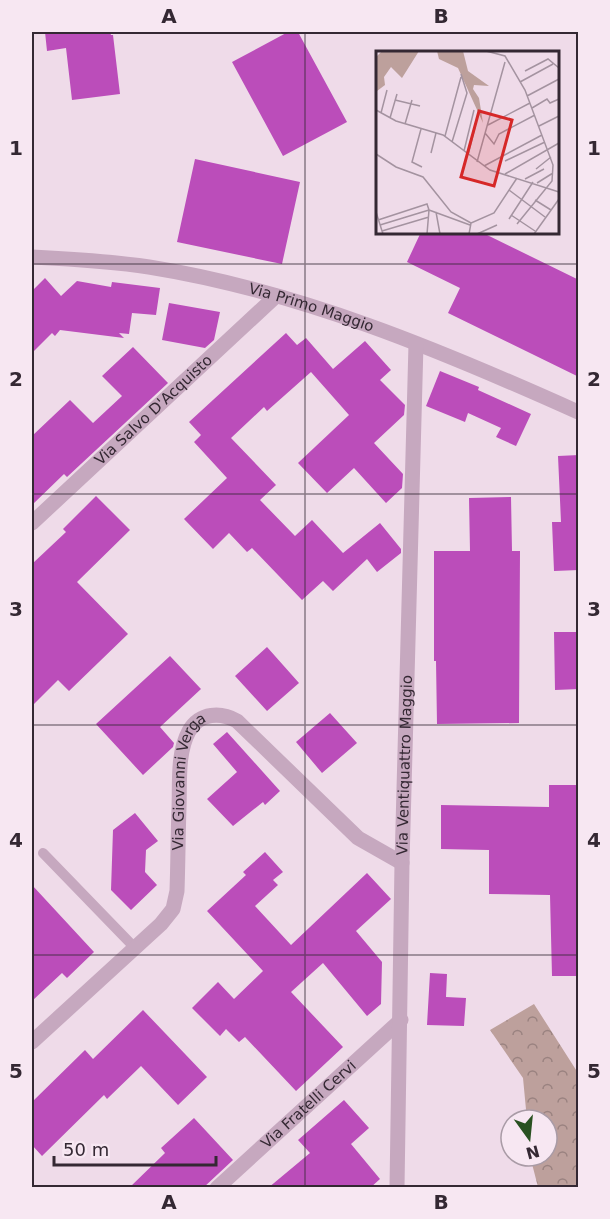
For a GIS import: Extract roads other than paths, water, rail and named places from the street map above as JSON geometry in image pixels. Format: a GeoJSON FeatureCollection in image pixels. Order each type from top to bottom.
{"type":"FeatureCollection","features":[{"type":"Feature","properties":{"kind":"street","name":"Via Primo Maggio"},"geometry":{"type":"LineString","coordinates":[[32,257],[148,267],[254,289],[349,318],[499,376],[579,412]]}},
{"type":"Feature","properties":{"kind":"street","name":"Via Salvo D'Acquisto"},"geometry":{"type":"LineString","coordinates":[[32,523],[276,296]]}},
{"type":"Feature","properties":{"kind":"street","name":"Via Ventiquattro Maggio"},"geometry":{"type":"LineString","coordinates":[[397,1188],[402,863],[416,344]]}},
{"type":"Feature","properties":{"kind":"street","name":"Via Giovanni Verga"},"geometry":{"type":"LineString","coordinates":[[32,1042],[168,917],[176,900],[183,749],[191,727],[201,719],[213,714],[226,716],[242,724],[358,838],[402,863]]}},
{"type":"Feature","properties":{"kind":"street","name":"Via Fratelli Cervi"},"geometry":{"type":"LineString","coordinates":[[217,1188],[401,1020]]}},
{"type":"Feature","properties":{"kind":"lane"},"geometry":{"type":"LineString","coordinates":[[43,853],[135,948]]}}]}
